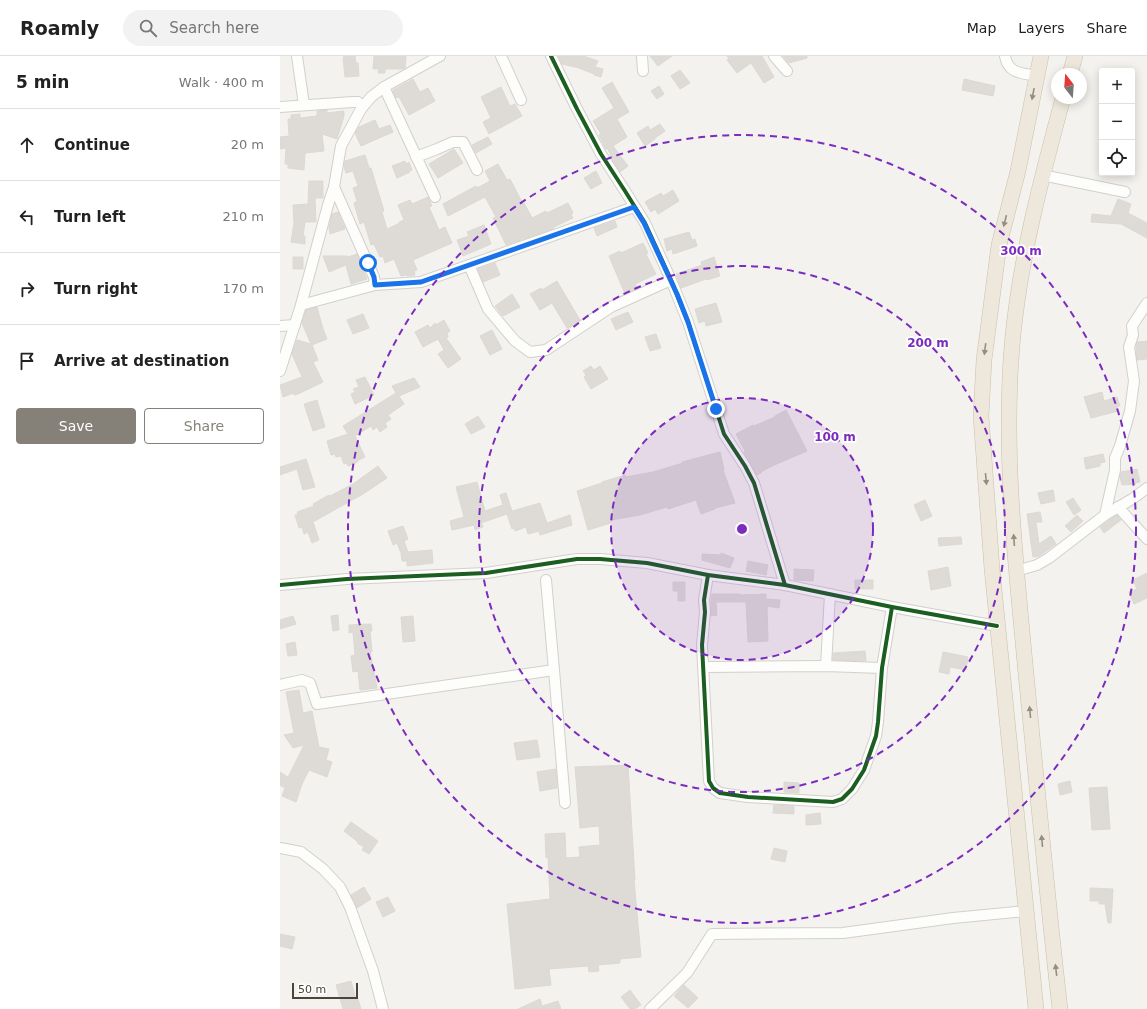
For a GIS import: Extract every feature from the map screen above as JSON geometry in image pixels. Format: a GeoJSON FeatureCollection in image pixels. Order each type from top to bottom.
{"type":"FeatureCollection","features":[{"type":"Feature","properties":{"kind":"highway"},"geometry":{"type":"LineString","coordinates":[[1036,1009],[997,626],[981,416],[984,360],[999,245],[1018,171],[1041,56]]}},
{"type":"Feature","properties":{"kind":"highway"},"geometry":{"type":"LineString","coordinates":[[1072,68],[1075,56]]}},
{"type":"Feature","properties":{"kind":"highway"},"geometry":{"type":"LineString","coordinates":[[1060,1009],[1050,922],[1016,571],[1010,474],[1009,402],[1012,346],[1019,284],[1032,216],[1061,104]]}},
{"type":"Feature","properties":{"kind":"street"},"geometry":{"type":"LineString","coordinates":[[297,56],[304,105]]}},
{"type":"Feature","properties":{"kind":"street"},"geometry":{"type":"LineString","coordinates":[[280,371],[301,305],[334,187],[341,146],[361,109],[371,97],[384,87],[440,56]]}},
{"type":"Feature","properties":{"kind":"street"},"geometry":{"type":"LineString","coordinates":[[501,56],[521,100]]}},
{"type":"Feature","properties":{"kind":"street"},"geometry":{"type":"LineString","coordinates":[[551,56],[601,154],[644,223],[671,280],[688,322],[724,434],[745,466],[754,483],[785,585]]}},
{"type":"Feature","properties":{"kind":"street"},"geometry":{"type":"LineString","coordinates":[[642,56],[643,71]]}},
{"type":"Feature","properties":{"kind":"street"},"geometry":{"type":"LineString","coordinates":[[774,56],[787,71]]}},
{"type":"Feature","properties":{"kind":"street"},"geometry":{"type":"LineString","coordinates":[[1005,56],[1009,68],[1015,72],[1037,76]]}},
{"type":"Feature","properties":{"kind":"street"},"geometry":{"type":"LineString","coordinates":[[384,87],[435,197]]}},
{"type":"Feature","properties":{"kind":"street"},"geometry":{"type":"LineString","coordinates":[[280,107],[358,102],[361,109]]}},
{"type":"Feature","properties":{"kind":"street"},"geometry":{"type":"LineString","coordinates":[[416,157],[453,142],[463,142],[477,170]]}},
{"type":"Feature","properties":{"kind":"street"},"geometry":{"type":"LineString","coordinates":[[1042,175],[1125,192]]}},
{"type":"Feature","properties":{"kind":"street"},"geometry":{"type":"LineString","coordinates":[[334,187],[374,277],[375,285]]}},
{"type":"Feature","properties":{"kind":"street"},"geometry":{"type":"LineString","coordinates":[[301,305],[375,285],[421,282],[634,207]]}},
{"type":"Feature","properties":{"kind":"street"},"geometry":{"type":"LineString","coordinates":[[468,265],[488,309],[515,341],[530,352],[546,350],[611,307],[671,280]]}},
{"type":"Feature","properties":{"kind":"street"},"geometry":{"type":"LineString","coordinates":[[1105,515],[1115,470],[1115,458],[1130,411],[1134,381],[1129,347],[1133,335],[1132,326],[1147,303]]}},
{"type":"Feature","properties":{"kind":"street"},"geometry":{"type":"LineString","coordinates":[[280,326],[294,325]]}},
{"type":"Feature","properties":{"kind":"street"},"geometry":{"type":"LineString","coordinates":[[1016,571],[1037,565],[1050,558],[1105,515],[1147,488]]}},
{"type":"Feature","properties":{"kind":"street"},"geometry":{"type":"LineString","coordinates":[[1118,507],[1147,539]]}},
{"type":"Feature","properties":{"kind":"street"},"geometry":{"type":"LineString","coordinates":[[280,585],[347,579],[486,573],[577,559],[600,558],[647,563],[708,575],[785,585],[892,607],[997,626]]}},
{"type":"Feature","properties":{"kind":"street"},"geometry":{"type":"LineString","coordinates":[[708,575],[704,600],[705,612],[702,645],[710,781],[713,788],[720,793],[833,802],[842,799],[852,789],[864,770],[876,736],[882,668],[892,607]]}},
{"type":"Feature","properties":{"kind":"street"},"geometry":{"type":"LineString","coordinates":[[546,580],[565,803]]}},
{"type":"Feature","properties":{"kind":"street"},"geometry":{"type":"LineString","coordinates":[[826,666],[830,594]]}},
{"type":"Feature","properties":{"kind":"street"},"geometry":{"type":"LineString","coordinates":[[704,667],[826,666],[882,668]]}},
{"type":"Feature","properties":{"kind":"street"},"geometry":{"type":"LineString","coordinates":[[280,685],[302,680],[310,682],[317,704],[554,670]]}},
{"type":"Feature","properties":{"kind":"street"},"geometry":{"type":"LineString","coordinates":[[280,848],[301,852],[323,869],[340,887],[350,907],[373,971],[383,1009]]}},
{"type":"Feature","properties":{"kind":"street"},"geometry":{"type":"LineString","coordinates":[[650,1009],[687,973],[712,934],[843,933],[953,918],[1026,911]]}},
{"type":"Feature","properties":{"kind":"building"},"geometry":{"type":"Polygon","coordinates":[[[355,56],[356,63],[358,63],[359,76],[345,77],[343,57],[355,56]]]}},
{"type":"Feature","properties":{"kind":"building"},"geometry":{"type":"Polygon","coordinates":[[[374,56],[406,56],[405,68],[385,69],[385,73],[378,73],[379,69],[373,69],[374,56]]]}},
{"type":"Feature","properties":{"kind":"building"},"geometry":{"type":"Polygon","coordinates":[[[558,56],[583,56],[598,61],[595,67],[603,69],[601,77],[579,68],[562,64],[558,56]]]}},
{"type":"Feature","properties":{"kind":"building"},"geometry":{"type":"Polygon","coordinates":[[[650,56],[672,56],[658,66],[650,56]]]}},
{"type":"Feature","properties":{"kind":"building"},"geometry":{"type":"Polygon","coordinates":[[[727,56],[762,56],[774,77],[764,83],[751,63],[737,73],[727,60],[729,59],[727,56]]]}},
{"type":"Feature","properties":{"kind":"building"},"geometry":{"type":"Polygon","coordinates":[[[783,56],[807,56],[807,58],[789,63],[783,56]]]}},
{"type":"Feature","properties":{"kind":"building"},"geometry":{"type":"Polygon","coordinates":[[[680,70],[690,83],[680,89],[671,76],[680,70]]]}},
{"type":"Feature","properties":{"kind":"building"},"geometry":{"type":"Polygon","coordinates":[[[413,79],[420,92],[428,88],[435,101],[409,115],[399,97],[396,98],[393,90],[413,79]]]}},
{"type":"Feature","properties":{"kind":"building"},"geometry":{"type":"Polygon","coordinates":[[[964,79],[995,86],[993,96],[962,90],[964,79]]]}},
{"type":"Feature","properties":{"kind":"building"},"geometry":{"type":"Polygon","coordinates":[[[612,82],[629,112],[617,119],[627,137],[613,146],[628,166],[620,172],[612,160],[613,159],[607,148],[606,149],[599,135],[601,134],[593,121],[614,108],[602,88],[612,82]]]}},
{"type":"Feature","properties":{"kind":"building"},"geometry":{"type":"Polygon","coordinates":[[[659,86],[664,94],[657,99],[651,91],[659,86]]]}},
{"type":"Feature","properties":{"kind":"building"},"geometry":{"type":"Polygon","coordinates":[[[501,87],[510,106],[515,104],[522,116],[489,134],[483,122],[491,118],[481,97],[501,87]]]}},
{"type":"Feature","properties":{"kind":"building"},"geometry":{"type":"Polygon","coordinates":[[[327,110],[327,113],[344,111],[344,116],[337,139],[322,134],[324,151],[305,153],[304,170],[288,168],[288,164],[285,164],[286,148],[280,149],[280,137],[289,136],[288,119],[291,119],[291,115],[300,114],[300,118],[317,116],[317,111],[327,110]]]}},
{"type":"Feature","properties":{"kind":"building"},"geometry":{"type":"Polygon","coordinates":[[[375,120],[379,129],[390,125],[393,132],[361,146],[355,133],[359,127],[375,120]]]}},
{"type":"Feature","properties":{"kind":"building"},"geometry":{"type":"Polygon","coordinates":[[[660,124],[665,131],[645,146],[637,133],[648,126],[650,130],[660,124]]]}},
{"type":"Feature","properties":{"kind":"building"},"geometry":{"type":"Polygon","coordinates":[[[488,137],[492,144],[476,153],[472,145],[488,137]]]}},
{"type":"Feature","properties":{"kind":"building"},"geometry":{"type":"Polygon","coordinates":[[[454,149],[463,163],[438,178],[429,164],[454,149]]]}},
{"type":"Feature","properties":{"kind":"building"},"geometry":{"type":"Polygon","coordinates":[[[365,155],[369,168],[371,168],[384,211],[382,212],[387,229],[404,220],[398,205],[410,200],[412,204],[428,197],[432,206],[429,207],[439,230],[445,227],[452,243],[413,260],[417,270],[414,271],[415,275],[401,276],[394,259],[385,263],[383,256],[380,257],[374,244],[371,245],[364,222],[360,224],[354,203],[357,201],[353,188],[358,186],[353,171],[346,173],[344,166],[345,161],[365,155]]]}},
{"type":"Feature","properties":{"kind":"building"},"geometry":{"type":"Polygon","coordinates":[[[405,161],[406,164],[409,162],[412,170],[397,178],[392,166],[405,161]]]}},
{"type":"Feature","properties":{"kind":"building"},"geometry":{"type":"Polygon","coordinates":[[[498,164],[507,180],[510,179],[532,218],[568,203],[573,213],[571,214],[573,218],[554,227],[553,229],[506,245],[493,218],[496,217],[485,197],[448,216],[443,204],[476,186],[477,188],[490,181],[485,171],[498,164]]]}},
{"type":"Feature","properties":{"kind":"building"},"geometry":{"type":"Polygon","coordinates":[[[596,171],[602,183],[591,189],[584,178],[596,171]]]}},
{"type":"Feature","properties":{"kind":"building"},"geometry":{"type":"Polygon","coordinates":[[[309,181],[323,181],[323,198],[315,198],[316,222],[305,222],[303,236],[305,236],[305,244],[291,242],[294,223],[293,205],[308,204],[309,181]]]}},
{"type":"Feature","properties":{"kind":"building"},"geometry":{"type":"Polygon","coordinates":[[[673,190],[679,201],[658,214],[655,209],[651,212],[645,202],[661,193],[663,196],[673,190]]]}},
{"type":"Feature","properties":{"kind":"building"},"geometry":{"type":"Polygon","coordinates":[[[1118,199],[1131,204],[1128,213],[1147,223],[1147,238],[1121,224],[1091,222],[1092,214],[1111,216],[1118,199]]]}},
{"type":"Feature","properties":{"kind":"building"},"geometry":{"type":"Polygon","coordinates":[[[338,212],[345,229],[330,234],[329,228],[332,214],[338,212]]]}},
{"type":"Feature","properties":{"kind":"building"},"geometry":{"type":"Polygon","coordinates":[[[615,221],[617,227],[597,236],[594,228],[615,221]]]}},
{"type":"Feature","properties":{"kind":"building"},"geometry":{"type":"Polygon","coordinates":[[[484,225],[491,244],[463,256],[457,240],[469,236],[467,232],[484,225]]]}},
{"type":"Feature","properties":{"kind":"building"},"geometry":{"type":"Polygon","coordinates":[[[689,232],[692,240],[695,239],[697,246],[673,254],[672,249],[667,251],[664,239],[689,232]]]}},
{"type":"Feature","properties":{"kind":"building"},"geometry":{"type":"Polygon","coordinates":[[[643,243],[648,253],[646,254],[656,274],[635,284],[637,288],[625,294],[609,256],[620,251],[621,253],[643,243]]]}},
{"type":"Feature","properties":{"kind":"building"},"geometry":{"type":"Polygon","coordinates":[[[357,254],[367,279],[351,284],[346,265],[329,272],[323,256],[348,257],[357,254]]]}},
{"type":"Feature","properties":{"kind":"building"},"geometry":{"type":"Polygon","coordinates":[[[293,257],[303,257],[303,269],[293,269],[293,257]]]}},
{"type":"Feature","properties":{"kind":"building"},"geometry":{"type":"Polygon","coordinates":[[[714,257],[720,276],[706,279],[681,288],[676,274],[702,265],[701,262],[714,257]]]}},
{"type":"Feature","properties":{"kind":"building"},"geometry":{"type":"Polygon","coordinates":[[[495,263],[500,275],[483,282],[478,269],[495,263]]]}},
{"type":"Feature","properties":{"kind":"building"},"geometry":{"type":"Polygon","coordinates":[[[557,281],[580,320],[567,328],[552,303],[540,310],[530,294],[541,288],[542,290],[557,281]]]}},
{"type":"Feature","properties":{"kind":"building"},"geometry":{"type":"Polygon","coordinates":[[[512,294],[520,307],[503,316],[495,306],[512,294]]]}},
{"type":"Feature","properties":{"kind":"building"},"geometry":{"type":"Polygon","coordinates":[[[716,303],[722,322],[706,326],[705,321],[699,323],[695,309],[716,303]]]}},
{"type":"Feature","properties":{"kind":"building"},"geometry":{"type":"Polygon","coordinates":[[[317,307],[327,339],[312,345],[318,360],[313,362],[323,382],[298,394],[294,395],[294,393],[283,397],[280,385],[302,377],[292,354],[297,340],[311,344],[302,323],[306,310],[317,307]]]}},
{"type":"Feature","properties":{"kind":"building"},"geometry":{"type":"Polygon","coordinates":[[[628,312],[633,322],[616,330],[611,319],[628,312]]]}},
{"type":"Feature","properties":{"kind":"building"},"geometry":{"type":"Polygon","coordinates":[[[363,314],[369,328],[353,334],[347,320],[363,314]]]}},
{"type":"Feature","properties":{"kind":"building"},"geometry":{"type":"Polygon","coordinates":[[[444,320],[450,331],[447,333],[448,337],[446,338],[461,359],[448,368],[438,354],[444,350],[438,339],[423,347],[415,332],[428,325],[430,328],[435,323],[436,325],[444,320]]]}},
{"type":"Feature","properties":{"kind":"building"},"geometry":{"type":"Polygon","coordinates":[[[492,330],[502,349],[490,355],[480,336],[492,330]]]}},
{"type":"Feature","properties":{"kind":"building"},"geometry":{"type":"Polygon","coordinates":[[[656,334],[661,348],[650,351],[645,337],[656,334]]]}},
{"type":"Feature","properties":{"kind":"building"},"geometry":{"type":"Polygon","coordinates":[[[1147,341],[1147,359],[1137,360],[1137,342],[1147,341]]]}},
{"type":"Feature","properties":{"kind":"building"},"geometry":{"type":"Polygon","coordinates":[[[591,366],[594,370],[600,366],[608,379],[591,389],[584,377],[586,375],[583,371],[591,366]]]}},
{"type":"Feature","properties":{"kind":"building"},"geometry":{"type":"Polygon","coordinates":[[[365,377],[374,395],[355,404],[351,394],[355,392],[353,389],[359,387],[356,380],[365,377]]]}},
{"type":"Feature","properties":{"kind":"building"},"geometry":{"type":"Polygon","coordinates":[[[414,378],[420,387],[399,396],[404,404],[388,415],[391,419],[385,423],[387,427],[380,432],[377,427],[373,430],[371,426],[355,436],[365,457],[348,466],[347,463],[344,464],[341,456],[336,457],[335,454],[331,455],[327,441],[348,434],[343,426],[396,393],[392,386],[414,378]]]}},
{"type":"Feature","properties":{"kind":"building"},"geometry":{"type":"Polygon","coordinates":[[[1102,392],[1104,401],[1117,397],[1120,406],[1117,406],[1118,411],[1091,418],[1084,397],[1102,392]]]}},
{"type":"Feature","properties":{"kind":"building"},"geometry":{"type":"Polygon","coordinates":[[[317,400],[325,427],[313,431],[304,404],[317,400]]]}},
{"type":"Feature","properties":{"kind":"building"},"geometry":{"type":"Polygon","coordinates":[[[786,410],[807,451],[772,466],[757,475],[736,434],[753,425],[754,426],[775,417],[786,410]]]}},
{"type":"Feature","properties":{"kind":"building"},"geometry":{"type":"Polygon","coordinates":[[[478,416],[485,427],[471,434],[465,424],[478,416]]]}},
{"type":"Feature","properties":{"kind":"building"},"geometry":{"type":"Polygon","coordinates":[[[720,452],[723,470],[735,503],[715,508],[701,514],[696,500],[668,509],[667,507],[640,515],[611,520],[611,523],[588,530],[577,491],[625,475],[626,477],[653,472],[683,463],[682,462],[720,452]]]}},
{"type":"Feature","properties":{"kind":"building"},"geometry":{"type":"Polygon","coordinates":[[[1103,454],[1105,462],[1100,463],[1100,466],[1086,469],[1084,458],[1103,454]]]}},
{"type":"Feature","properties":{"kind":"building"},"geometry":{"type":"Polygon","coordinates":[[[306,459],[315,487],[303,490],[297,469],[280,475],[280,467],[306,459]]]}},
{"type":"Feature","properties":{"kind":"building"},"geometry":{"type":"Polygon","coordinates":[[[378,466],[387,478],[363,494],[313,522],[319,540],[312,543],[308,532],[304,534],[302,527],[299,528],[295,515],[298,515],[297,512],[314,506],[313,504],[353,484],[378,466]]]}},
{"type":"Feature","properties":{"kind":"building"},"geometry":{"type":"Polygon","coordinates":[[[1137,469],[1140,482],[1135,483],[1136,484],[1122,485],[1120,477],[1121,472],[1137,469]]]}},
{"type":"Feature","properties":{"kind":"building"},"geometry":{"type":"Polygon","coordinates":[[[477,482],[485,511],[503,505],[500,495],[506,493],[512,511],[540,503],[547,523],[570,515],[572,525],[540,535],[539,531],[528,534],[526,527],[515,531],[514,528],[512,529],[507,514],[481,523],[483,527],[475,530],[474,525],[452,530],[450,521],[464,517],[456,487],[477,482]]]}},
{"type":"Feature","properties":{"kind":"building"},"geometry":{"type":"Polygon","coordinates":[[[1053,490],[1055,501],[1041,504],[1038,493],[1053,490]]]}},
{"type":"Feature","properties":{"kind":"building"},"geometry":{"type":"Polygon","coordinates":[[[1073,498],[1081,510],[1074,515],[1066,502],[1073,498]]]}},
{"type":"Feature","properties":{"kind":"building"},"geometry":{"type":"Polygon","coordinates":[[[925,500],[932,516],[921,521],[914,505],[925,500]]]}},
{"type":"Feature","properties":{"kind":"building"},"geometry":{"type":"Polygon","coordinates":[[[1040,512],[1042,522],[1036,522],[1039,544],[1051,536],[1056,544],[1039,556],[1033,557],[1027,514],[1040,512]]]}},
{"type":"Feature","properties":{"kind":"building"},"geometry":{"type":"Polygon","coordinates":[[[1077,515],[1083,521],[1071,532],[1065,526],[1077,515]]]}},
{"type":"Feature","properties":{"kind":"building"},"geometry":{"type":"Polygon","coordinates":[[[1117,515],[1121,520],[1104,533],[1100,527],[1117,515]]]}},
{"type":"Feature","properties":{"kind":"building"},"geometry":{"type":"Polygon","coordinates":[[[403,526],[408,539],[404,541],[408,552],[432,550],[433,563],[407,566],[407,561],[402,561],[397,543],[393,545],[388,531],[403,526]]]}},
{"type":"Feature","properties":{"kind":"building"},"geometry":{"type":"Polygon","coordinates":[[[961,537],[962,544],[939,546],[938,538],[961,537]]]}},
{"type":"Feature","properties":{"kind":"building"},"geometry":{"type":"Polygon","coordinates":[[[721,553],[734,558],[730,568],[702,560],[702,554],[721,555],[721,553]]]}},
{"type":"Feature","properties":{"kind":"building"},"geometry":{"type":"Polygon","coordinates":[[[748,561],[768,565],[766,575],[746,571],[748,561]]]}},
{"type":"Feature","properties":{"kind":"building"},"geometry":{"type":"Polygon","coordinates":[[[948,567],[951,586],[931,590],[928,571],[948,567]]]}},
{"type":"Feature","properties":{"kind":"building"},"geometry":{"type":"Polygon","coordinates":[[[794,569],[814,570],[813,581],[794,580],[794,569]]]}},
{"type":"Feature","properties":{"kind":"building"},"geometry":{"type":"Polygon","coordinates":[[[1147,573],[1147,598],[1134,604],[1129,592],[1137,589],[1133,580],[1147,573]]]}},
{"type":"Feature","properties":{"kind":"building"},"geometry":{"type":"Polygon","coordinates":[[[855,580],[873,580],[873,589],[855,589],[855,580]]]}},
{"type":"Feature","properties":{"kind":"building"},"geometry":{"type":"Polygon","coordinates":[[[673,582],[685,582],[685,601],[678,601],[678,591],[673,591],[673,582]]]}},
{"type":"Feature","properties":{"kind":"building"},"geometry":{"type":"Polygon","coordinates":[[[712,594],[766,594],[766,599],[780,600],[779,608],[767,606],[768,641],[748,642],[746,602],[716,602],[717,615],[711,616],[712,594]]]}},
{"type":"Feature","properties":{"kind":"building"},"geometry":{"type":"Polygon","coordinates":[[[338,615],[339,630],[333,631],[331,616],[338,615]]]}},
{"type":"Feature","properties":{"kind":"building"},"geometry":{"type":"Polygon","coordinates":[[[293,616],[296,624],[280,629],[280,620],[293,616]]]}},
{"type":"Feature","properties":{"kind":"building"},"geometry":{"type":"Polygon","coordinates":[[[413,616],[415,641],[403,642],[401,617],[413,616]]]}},
{"type":"Feature","properties":{"kind":"building"},"geometry":{"type":"Polygon","coordinates":[[[371,624],[372,631],[370,631],[372,652],[370,652],[377,688],[360,690],[358,671],[353,672],[351,656],[355,655],[353,632],[349,633],[349,625],[371,624]]]}},
{"type":"Feature","properties":{"kind":"building"},"geometry":{"type":"Polygon","coordinates":[[[295,642],[297,655],[288,656],[286,644],[295,642]]]}},
{"type":"Feature","properties":{"kind":"building"},"geometry":{"type":"Polygon","coordinates":[[[865,651],[866,661],[833,660],[833,653],[865,651]]]}},
{"type":"Feature","properties":{"kind":"building"},"geometry":{"type":"Polygon","coordinates":[[[943,652],[968,657],[966,670],[950,667],[949,674],[939,672],[943,652]]]}},
{"type":"Feature","properties":{"kind":"building"},"geometry":{"type":"Polygon","coordinates":[[[299,690],[303,713],[312,711],[319,747],[329,749],[326,760],[332,762],[327,777],[309,770],[302,784],[296,802],[282,796],[285,788],[280,785],[280,772],[288,777],[304,745],[293,748],[284,735],[294,733],[286,692],[299,690]]]}},
{"type":"Feature","properties":{"kind":"building"},"geometry":{"type":"Polygon","coordinates":[[[537,740],[540,757],[517,760],[514,743],[537,740]]]}},
{"type":"Feature","properties":{"kind":"building"},"geometry":{"type":"Polygon","coordinates":[[[628,765],[634,880],[641,957],[620,959],[620,963],[598,965],[599,971],[589,972],[588,966],[549,969],[551,985],[515,989],[507,904],[550,899],[548,857],[546,858],[545,834],[565,833],[566,858],[580,857],[579,847],[600,845],[599,826],[580,828],[575,767],[628,765]]]}},
{"type":"Feature","properties":{"kind":"building"},"geometry":{"type":"Polygon","coordinates":[[[556,769],[557,788],[540,791],[537,772],[556,769]]]}},
{"type":"Feature","properties":{"kind":"building"},"geometry":{"type":"Polygon","coordinates":[[[1070,781],[1072,792],[1060,795],[1058,784],[1070,781]]]}},
{"type":"Feature","properties":{"kind":"building"},"geometry":{"type":"Polygon","coordinates":[[[784,782],[799,783],[799,793],[784,792],[784,782]]]}},
{"type":"Feature","properties":{"kind":"building"},"geometry":{"type":"Polygon","coordinates":[[[1107,787],[1110,829],[1092,830],[1089,788],[1107,787]]]}},
{"type":"Feature","properties":{"kind":"building"},"geometry":{"type":"Polygon","coordinates":[[[774,805],[794,806],[794,814],[773,813],[774,805]]]}},
{"type":"Feature","properties":{"kind":"building"},"geometry":{"type":"Polygon","coordinates":[[[820,813],[821,824],[806,825],[806,815],[820,813]]]}},
{"type":"Feature","properties":{"kind":"building"},"geometry":{"type":"Polygon","coordinates":[[[351,822],[378,841],[369,854],[362,850],[364,847],[357,843],[358,842],[344,831],[351,822]]]}},
{"type":"Feature","properties":{"kind":"building"},"geometry":{"type":"Polygon","coordinates":[[[774,848],[787,851],[785,862],[771,859],[774,848]]]}},
{"type":"Feature","properties":{"kind":"building"},"geometry":{"type":"Polygon","coordinates":[[[364,887],[371,899],[357,908],[351,895],[364,887]]]}},
{"type":"Feature","properties":{"kind":"building"},"geometry":{"type":"Polygon","coordinates":[[[1090,888],[1113,889],[1111,923],[1108,923],[1105,904],[1099,904],[1099,901],[1090,901],[1090,888]]]}},
{"type":"Feature","properties":{"kind":"building"},"geometry":{"type":"Polygon","coordinates":[[[388,897],[395,911],[383,917],[376,902],[388,897]]]}},
{"type":"Feature","properties":{"kind":"building"},"geometry":{"type":"Polygon","coordinates":[[[280,934],[295,937],[292,949],[280,946],[280,934]]]}},
{"type":"Feature","properties":{"kind":"building"},"geometry":{"type":"Polygon","coordinates":[[[351,981],[356,1000],[358,999],[361,1009],[343,1009],[336,985],[351,981]]]}},
{"type":"Feature","properties":{"kind":"building"},"geometry":{"type":"Polygon","coordinates":[[[684,985],[698,998],[688,1008],[674,996],[684,985]]]}},
{"type":"Feature","properties":{"kind":"building"},"geometry":{"type":"Polygon","coordinates":[[[630,990],[641,1005],[635,1009],[630,1009],[621,997],[630,990]]]}},
{"type":"Feature","properties":{"kind":"building"},"geometry":{"type":"Polygon","coordinates":[[[540,999],[542,1006],[558,1001],[561,1009],[518,1009],[540,999]]]}},
{"type":"Feature","properties":{"kind":"cycle path"},"geometry":{"type":"LineString","coordinates":[[551,56],[601,154],[645,223],[671,280],[688,322],[724,434],[745,466],[754,483],[785,585]]}},
{"type":"Feature","properties":{"kind":"cycle path"},"geometry":{"type":"LineString","coordinates":[[280,585],[347,579],[486,573],[577,559],[600,559],[647,563],[708,575],[785,585],[892,607],[997,626]]}},
{"type":"Feature","properties":{"kind":"cycle path"},"geometry":{"type":"LineString","coordinates":[[708,575],[704,600],[705,612],[702,645],[709,781],[713,788],[720,793],[748,797],[833,802],[842,799],[852,789],[864,770],[876,736],[882,668],[892,607]]}},
{"type":"Feature","properties":{"kind":"route"},"geometry":{"type":"LineString","coordinates":[[368,263],[374,277],[375,285],[421,282],[634,207],[644,223],[677,294],[688,322],[716,409]]}}]}
